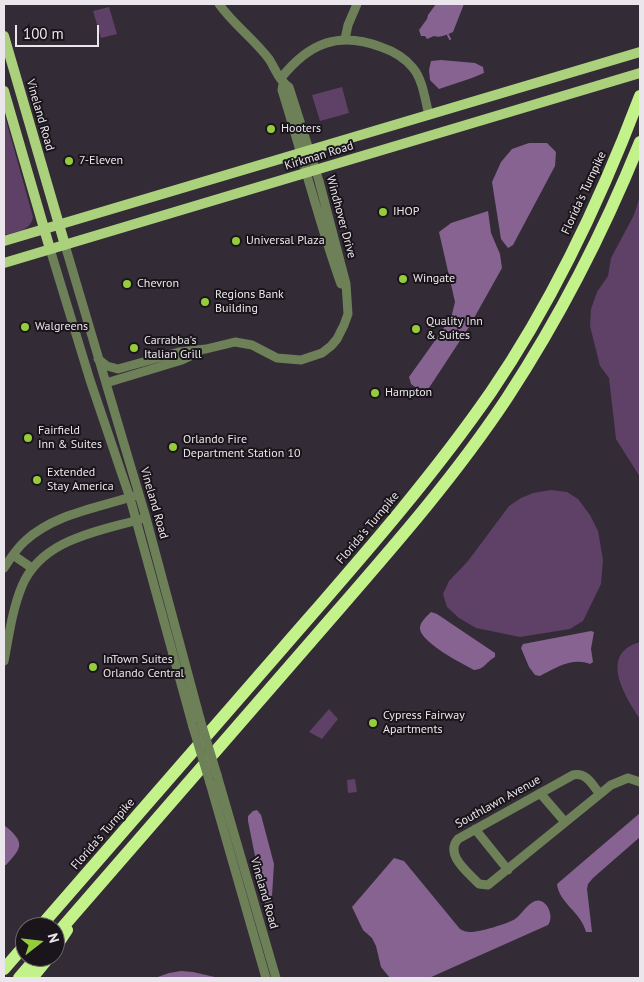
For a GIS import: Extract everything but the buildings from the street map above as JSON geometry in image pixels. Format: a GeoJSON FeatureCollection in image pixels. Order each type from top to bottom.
{"type":"FeatureCollection","features":[{"type":"Feature","properties":{"kind":"highway","name":"Florida's Turnpike"},"geometry":{"type":"LineString","coordinates":[[49,917],[366,553],[450,448],[491,391],[523,341],[554,286],[584,229],[606,181],[640,96]]}},
{"type":"Feature","properties":{"kind":"highway"},"geometry":{"type":"LineString","coordinates":[[65,925],[378,564],[469,450],[505,400],[537,350],[599,236],[640,142]]}},
{"type":"Feature","properties":{"kind":"highway"},"geometry":{"type":"LineString","coordinates":[[65,933],[86,901]]}},
{"type":"Feature","properties":{"kind":"highway"},"geometry":{"type":"LineString","coordinates":[[4,969],[15,956]]}},
{"type":"Feature","properties":{"kind":"highway"},"geometry":{"type":"LineString","coordinates":[[19,978],[28,967]]}},
{"type":"Feature","properties":{"kind":"highway"},"geometry":{"type":"LineString","coordinates":[[32,978],[41,967]]}},
{"type":"Feature","properties":{"kind":"main road","name":"Vineland Road"},"geometry":{"type":"LineString","coordinates":[[4,36],[65,245]]}},
{"type":"Feature","properties":{"kind":"main road","name":"Kirkman Road"},"geometry":{"type":"LineString","coordinates":[[4,241],[638,53]]}},
{"type":"Feature","properties":{"kind":"main road","name":"Kirkman Road"},"geometry":{"type":"LineString","coordinates":[[4,263],[640,73]]}},
{"type":"Feature","properties":{"kind":"main road"},"geometry":{"type":"LineString","coordinates":[[4,82],[12,100],[24,106]]}},
{"type":"Feature","properties":{"kind":"main road","name":"Vineland Road"},"geometry":{"type":"LineString","coordinates":[[4,91],[50,249]]}},
{"type":"Feature","properties":{"kind":"street","name":"Windhover Drive"},"geometry":{"type":"LineString","coordinates":[[98,359],[107,366],[118,369],[238,342],[252,345],[272,356],[295,361],[311,358],[327,350],[339,336],[346,320],[348,303],[291,94],[268,58],[219,4]]}},
{"type":"Feature","properties":{"kind":"street"},"geometry":{"type":"LineString","coordinates":[[345,39],[348,25],[357,4]]}},
{"type":"Feature","properties":{"kind":"street"},"geometry":{"type":"LineString","coordinates":[[282,81],[293,65],[312,50],[329,42],[345,39],[368,42],[387,49],[404,59],[417,74],[429,115]]}},
{"type":"Feature","properties":{"kind":"street","name":"Vineland Road"},"geometry":{"type":"LineString","coordinates":[[65,245],[146,518],[217,775],[266,960],[266,978]]}},
{"type":"Feature","properties":{"kind":"street","name":"Vineland Road"},"geometry":{"type":"LineString","coordinates":[[50,249],[90,380],[130,498],[210,784],[266,960],[276,978]]}},
{"type":"Feature","properties":{"kind":"street"},"geometry":{"type":"LineString","coordinates":[[76,333],[84,344],[93,369],[106,384]]}},
{"type":"Feature","properties":{"kind":"street","name":"Windhover Drive"},"geometry":{"type":"LineString","coordinates":[[106,384],[181,356]]}},
{"type":"Feature","properties":{"kind":"street"},"geometry":{"type":"LineString","coordinates":[[90,380],[102,392],[112,422],[126,451]]}},
{"type":"Feature","properties":{"kind":"street"},"geometry":{"type":"LineString","coordinates":[[4,568],[12,555],[40,529],[72,515],[139,494]]}},
{"type":"Feature","properties":{"kind":"street"},"geometry":{"type":"LineString","coordinates":[[4,661],[17,602],[23,585],[32,568],[42,557],[57,546],[72,539],[146,518]]}},
{"type":"Feature","properties":{"kind":"street"},"geometry":{"type":"LineString","coordinates":[[12,555],[32,568]]}},
{"type":"Feature","properties":{"kind":"street","name":"Southlawn Avenue"},"geometry":{"type":"LineString","coordinates":[[599,793],[587,778],[579,774],[540,793],[458,839],[453,847],[454,856],[479,884],[488,885],[616,781],[628,778],[640,782]]}},
{"type":"Feature","properties":{"kind":"street"},"geometry":{"type":"LineString","coordinates":[[540,793],[564,822]]}},
{"type":"Feature","properties":{"kind":"street"},"geometry":{"type":"LineString","coordinates":[[475,829],[508,870]]}},
{"type":"Feature","properties":{"kind":"shaded area"},"geometry":{"type":"Polygon","coordinates":[[[436,4],[464,4],[453,32],[427,39],[425,36],[421,36],[419,30],[436,4]]]}},
{"type":"Feature","properties":{"kind":"shaded area"},"geometry":{"type":"Polygon","coordinates":[[[109,7],[117,34],[101,38],[93,11],[109,7]]]}},
{"type":"Feature","properties":{"kind":"shaded area"},"geometry":{"type":"Polygon","coordinates":[[[431,61],[475,63],[483,67],[484,73],[439,89],[430,80],[429,70],[431,61]]]}},
{"type":"Feature","properties":{"kind":"shaded area"},"geometry":{"type":"Polygon","coordinates":[[[342,87],[349,113],[320,121],[312,95],[342,87]]]}},
{"type":"Feature","properties":{"kind":"shaded area"},"geometry":{"type":"Polygon","coordinates":[[[4,113],[33,217],[32,222],[26,228],[4,235],[4,113]]]}},
{"type":"Feature","properties":{"kind":"shaded area"},"geometry":{"type":"Polygon","coordinates":[[[529,143],[547,143],[556,152],[555,166],[513,245],[508,248],[501,239],[492,182],[501,162],[512,149],[529,143]]]}},
{"type":"Feature","properties":{"kind":"shaded area"},"geometry":{"type":"Polygon","coordinates":[[[640,196],[640,477],[616,439],[609,378],[600,366],[590,326],[591,309],[597,292],[608,276],[611,258],[634,215],[640,196]]]}},
{"type":"Feature","properties":{"kind":"shaded area"},"geometry":{"type":"Polygon","coordinates":[[[488,211],[491,233],[500,254],[502,268],[469,327],[425,394],[411,384],[409,377],[451,318],[455,302],[439,232],[451,223],[488,211]]]}},
{"type":"Feature","properties":{"kind":"shaded area"},"geometry":{"type":"Polygon","coordinates":[[[551,490],[567,492],[578,499],[590,515],[598,531],[603,560],[601,584],[583,621],[570,629],[520,637],[476,628],[459,618],[447,607],[443,594],[449,581],[468,561],[509,506],[533,493],[551,490]]]}},
{"type":"Feature","properties":{"kind":"shaded area"},"geometry":{"type":"Polygon","coordinates":[[[431,612],[437,614],[495,653],[495,657],[477,670],[452,658],[427,640],[422,634],[420,627],[422,622],[431,612]]]}},
{"type":"Feature","properties":{"kind":"shaded area"},"geometry":{"type":"Polygon","coordinates":[[[594,632],[591,649],[593,662],[590,664],[584,662],[571,663],[540,676],[535,675],[529,667],[521,648],[523,644],[594,632]]]}},
{"type":"Feature","properties":{"kind":"shaded area"},"geometry":{"type":"Polygon","coordinates":[[[640,642],[640,719],[622,688],[618,666],[620,656],[627,648],[640,642]]]}},
{"type":"Feature","properties":{"kind":"shaded area"},"geometry":{"type":"Polygon","coordinates":[[[329,709],[338,719],[322,739],[309,732],[329,709]]]}},
{"type":"Feature","properties":{"kind":"shaded area"},"geometry":{"type":"Polygon","coordinates":[[[355,779],[357,792],[348,793],[347,780],[355,779]]]}},
{"type":"Feature","properties":{"kind":"shaded area"},"geometry":{"type":"Polygon","coordinates":[[[257,810],[261,815],[274,864],[271,912],[267,909],[264,901],[248,821],[248,816],[257,810]]]}},
{"type":"Feature","properties":{"kind":"shaded area"},"geometry":{"type":"Polygon","coordinates":[[[640,813],[640,837],[588,884],[592,932],[586,932],[580,919],[562,897],[557,884],[640,813]]]}},
{"type":"Feature","properties":{"kind":"shaded area"},"geometry":{"type":"Polygon","coordinates":[[[4,825],[16,836],[19,845],[16,854],[6,865],[4,865],[4,825]]]}},
{"type":"Feature","properties":{"kind":"shaded area"},"geometry":{"type":"Polygon","coordinates":[[[394,858],[404,861],[463,931],[480,931],[506,923],[515,919],[535,901],[546,904],[550,912],[550,921],[548,925],[429,978],[390,978],[381,967],[372,938],[363,930],[352,907],[394,858]]]}},
{"type":"Feature","properties":{"kind":"shaded area"},"geometry":{"type":"Polygon","coordinates":[[[181,971],[193,972],[219,978],[155,978],[181,971]]]}},
{"type":"Feature","properties":{"kind":"waterway"},"geometry":{"type":"LineString","coordinates":[[448,35],[450,39]]}},
{"type":"Feature","properties":{"kind":"place","name":"Hooters"},"geometry":{"type":"Point","coordinates":[271,129]}},
{"type":"Feature","properties":{"kind":"place","name":"7-Eleven"},"geometry":{"type":"Point","coordinates":[69,161]}},
{"type":"Feature","properties":{"kind":"place","name":"IHOP"},"geometry":{"type":"Point","coordinates":[383,212]}},
{"type":"Feature","properties":{"kind":"place","name":"Universal Plaza"},"geometry":{"type":"Point","coordinates":[236,241]}},
{"type":"Feature","properties":{"kind":"place","name":"Wingate"},"geometry":{"type":"Point","coordinates":[403,279]}},
{"type":"Feature","properties":{"kind":"place","name":"Chevron"},"geometry":{"type":"Point","coordinates":[127,284]}},
{"type":"Feature","properties":{"kind":"place","name":"Regions Bank Building"},"geometry":{"type":"Point","coordinates":[205,302]}},
{"type":"Feature","properties":{"kind":"place","name":"Walgreens"},"geometry":{"type":"Point","coordinates":[25,327]}},
{"type":"Feature","properties":{"kind":"place","name":"Quality Inn & Suites"},"geometry":{"type":"Point","coordinates":[416,329]}},
{"type":"Feature","properties":{"kind":"place","name":"Carrabba's Italian Grill"},"geometry":{"type":"Point","coordinates":[134,348]}},
{"type":"Feature","properties":{"kind":"place","name":"Hampton"},"geometry":{"type":"Point","coordinates":[375,393]}},
{"type":"Feature","properties":{"kind":"place","name":"Fairfield Inn & Suites"},"geometry":{"type":"Point","coordinates":[28,438]}},
{"type":"Feature","properties":{"kind":"place","name":"Orlando Fire Department Station 10"},"geometry":{"type":"Point","coordinates":[173,447]}},
{"type":"Feature","properties":{"kind":"place","name":"Extended Stay America"},"geometry":{"type":"Point","coordinates":[37,480]}},
{"type":"Feature","properties":{"kind":"place","name":"InTown Suites Orlando Central"},"geometry":{"type":"Point","coordinates":[93,667]}},
{"type":"Feature","properties":{"kind":"place","name":"Cypress Fairway Apartments"},"geometry":{"type":"Point","coordinates":[373,723]}}]}
